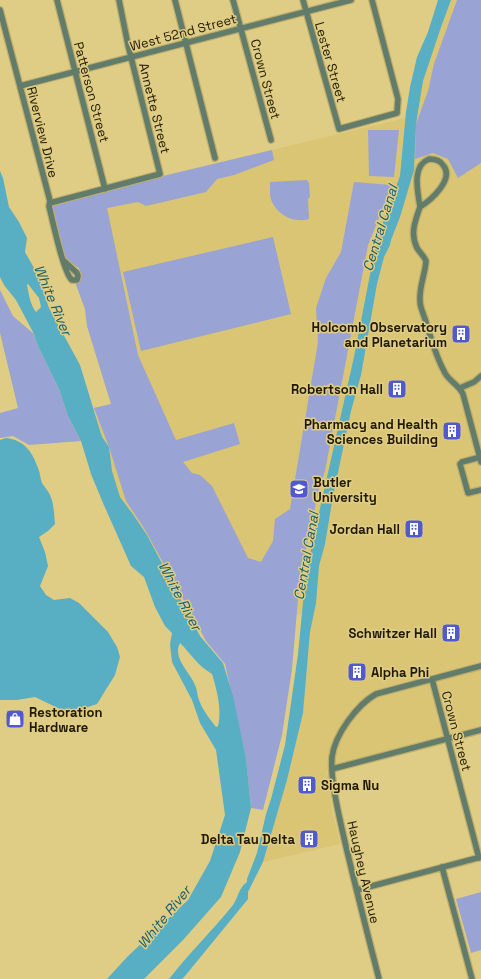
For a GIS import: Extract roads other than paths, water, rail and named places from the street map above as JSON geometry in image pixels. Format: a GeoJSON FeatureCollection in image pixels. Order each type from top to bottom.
{"type":"FeatureCollection","features":[{"type":"Feature","properties":{"kind":"street","name":"Patterson Street"},"geometry":{"type":"LineString","coordinates":[[56,0],[105,189]]}},
{"type":"Feature","properties":{"kind":"street","name":"Annette Street"},"geometry":{"type":"LineString","coordinates":[[105,189],[160,174],[131,57],[119,0]]}},
{"type":"Feature","properties":{"kind":"street"},"geometry":{"type":"LineString","coordinates":[[175,0],[215,158]]}},
{"type":"Feature","properties":{"kind":"street","name":"Crown Street"},"geometry":{"type":"LineString","coordinates":[[233,0],[271,140]]}},
{"type":"Feature","properties":{"kind":"street","name":"Lester Street"},"geometry":{"type":"LineString","coordinates":[[303,0],[339,129],[397,113],[398,99],[372,0]]}},
{"type":"Feature","properties":{"kind":"street","name":"West 52nd Street"},"geometry":{"type":"LineString","coordinates":[[20,86],[351,0]]}},
{"type":"Feature","properties":{"kind":"street","name":"Riverview Drive"},"geometry":{"type":"LineString","coordinates":[[0,10],[50,202],[49,206],[63,260]]}},
{"type":"Feature","properties":{"kind":"street"},"geometry":{"type":"LineString","coordinates":[[420,207],[436,194],[446,179],[444,166],[434,159],[425,160],[418,172],[417,182],[420,207],[413,233],[416,246],[426,261],[422,276],[420,298],[421,306],[431,340],[442,367],[449,379],[460,388],[464,395],[481,459],[462,462],[460,464],[468,493],[481,490]]}},
{"type":"Feature","properties":{"kind":"street"},"geometry":{"type":"LineString","coordinates":[[50,202],[105,189]]}},
{"type":"Feature","properties":{"kind":"street"},"geometry":{"type":"LineString","coordinates":[[460,388],[474,382],[481,376]]}},
{"type":"Feature","properties":{"kind":"street","name":"Haughey Avenue"},"geometry":{"type":"LineString","coordinates":[[379,979],[341,826],[333,783],[332,757],[340,735],[357,709],[364,702],[379,693],[481,666]]}},
{"type":"Feature","properties":{"kind":"street","name":"Crown Street"},"geometry":{"type":"LineString","coordinates":[[432,679],[480,858]]}},
{"type":"Feature","properties":{"kind":"street"},"geometry":{"type":"LineString","coordinates":[[332,769],[481,730]]}},
{"type":"Feature","properties":{"kind":"street"},"geometry":{"type":"LineString","coordinates":[[357,890],[480,858]]}},
{"type":"Feature","properties":{"kind":"street"},"geometry":{"type":"LineString","coordinates":[[442,867],[472,979]]}},
{"type":"Feature","properties":{"kind":"place","name":"Holcomb Observatory and Planetarium"},"geometry":{"type":"Point","coordinates":[461,334]}},
{"type":"Feature","properties":{"kind":"place","name":"Robertson Hall"},"geometry":{"type":"Point","coordinates":[397,389]}},
{"type":"Feature","properties":{"kind":"place","name":"Pharmacy and Health Sciences Building"},"geometry":{"type":"Point","coordinates":[452,431]}},
{"type":"Feature","properties":{"kind":"place","name":"Butler University"},"geometry":{"type":"Point","coordinates":[299,489]}},
{"type":"Feature","properties":{"kind":"place","name":"Jordan Hall"},"geometry":{"type":"Point","coordinates":[414,529]}},
{"type":"Feature","properties":{"kind":"place","name":"Schwitzer Hall"},"geometry":{"type":"Point","coordinates":[451,633]}},
{"type":"Feature","properties":{"kind":"place","name":"Alpha Phi"},"geometry":{"type":"Point","coordinates":[357,672]}},
{"type":"Feature","properties":{"kind":"place","name":"Restoration Hardware"},"geometry":{"type":"Point","coordinates":[15,719]}},
{"type":"Feature","properties":{"kind":"place","name":"Sigma Nu"},"geometry":{"type":"Point","coordinates":[307,785]}},
{"type":"Feature","properties":{"kind":"place","name":"Delta Tau Delta"},"geometry":{"type":"Point","coordinates":[309,839]}},
{"type":"Feature","properties":{"kind":"water label","name":"Central Canal"},"geometry":{"type":"Point","coordinates":[380,228]}},
{"type":"Feature","properties":{"kind":"water label","name":"White River"},"geometry":{"type":"Point","coordinates":[53,300]}},
{"type":"Feature","properties":{"kind":"water label","name":"Central Canal"},"geometry":{"type":"Point","coordinates":[306,556]}},
{"type":"Feature","properties":{"kind":"water label","name":"White River"},"geometry":{"type":"Point","coordinates":[180,596]}},
{"type":"Feature","properties":{"kind":"water label","name":"White River"},"geometry":{"type":"Point","coordinates":[164,917]}}]}
